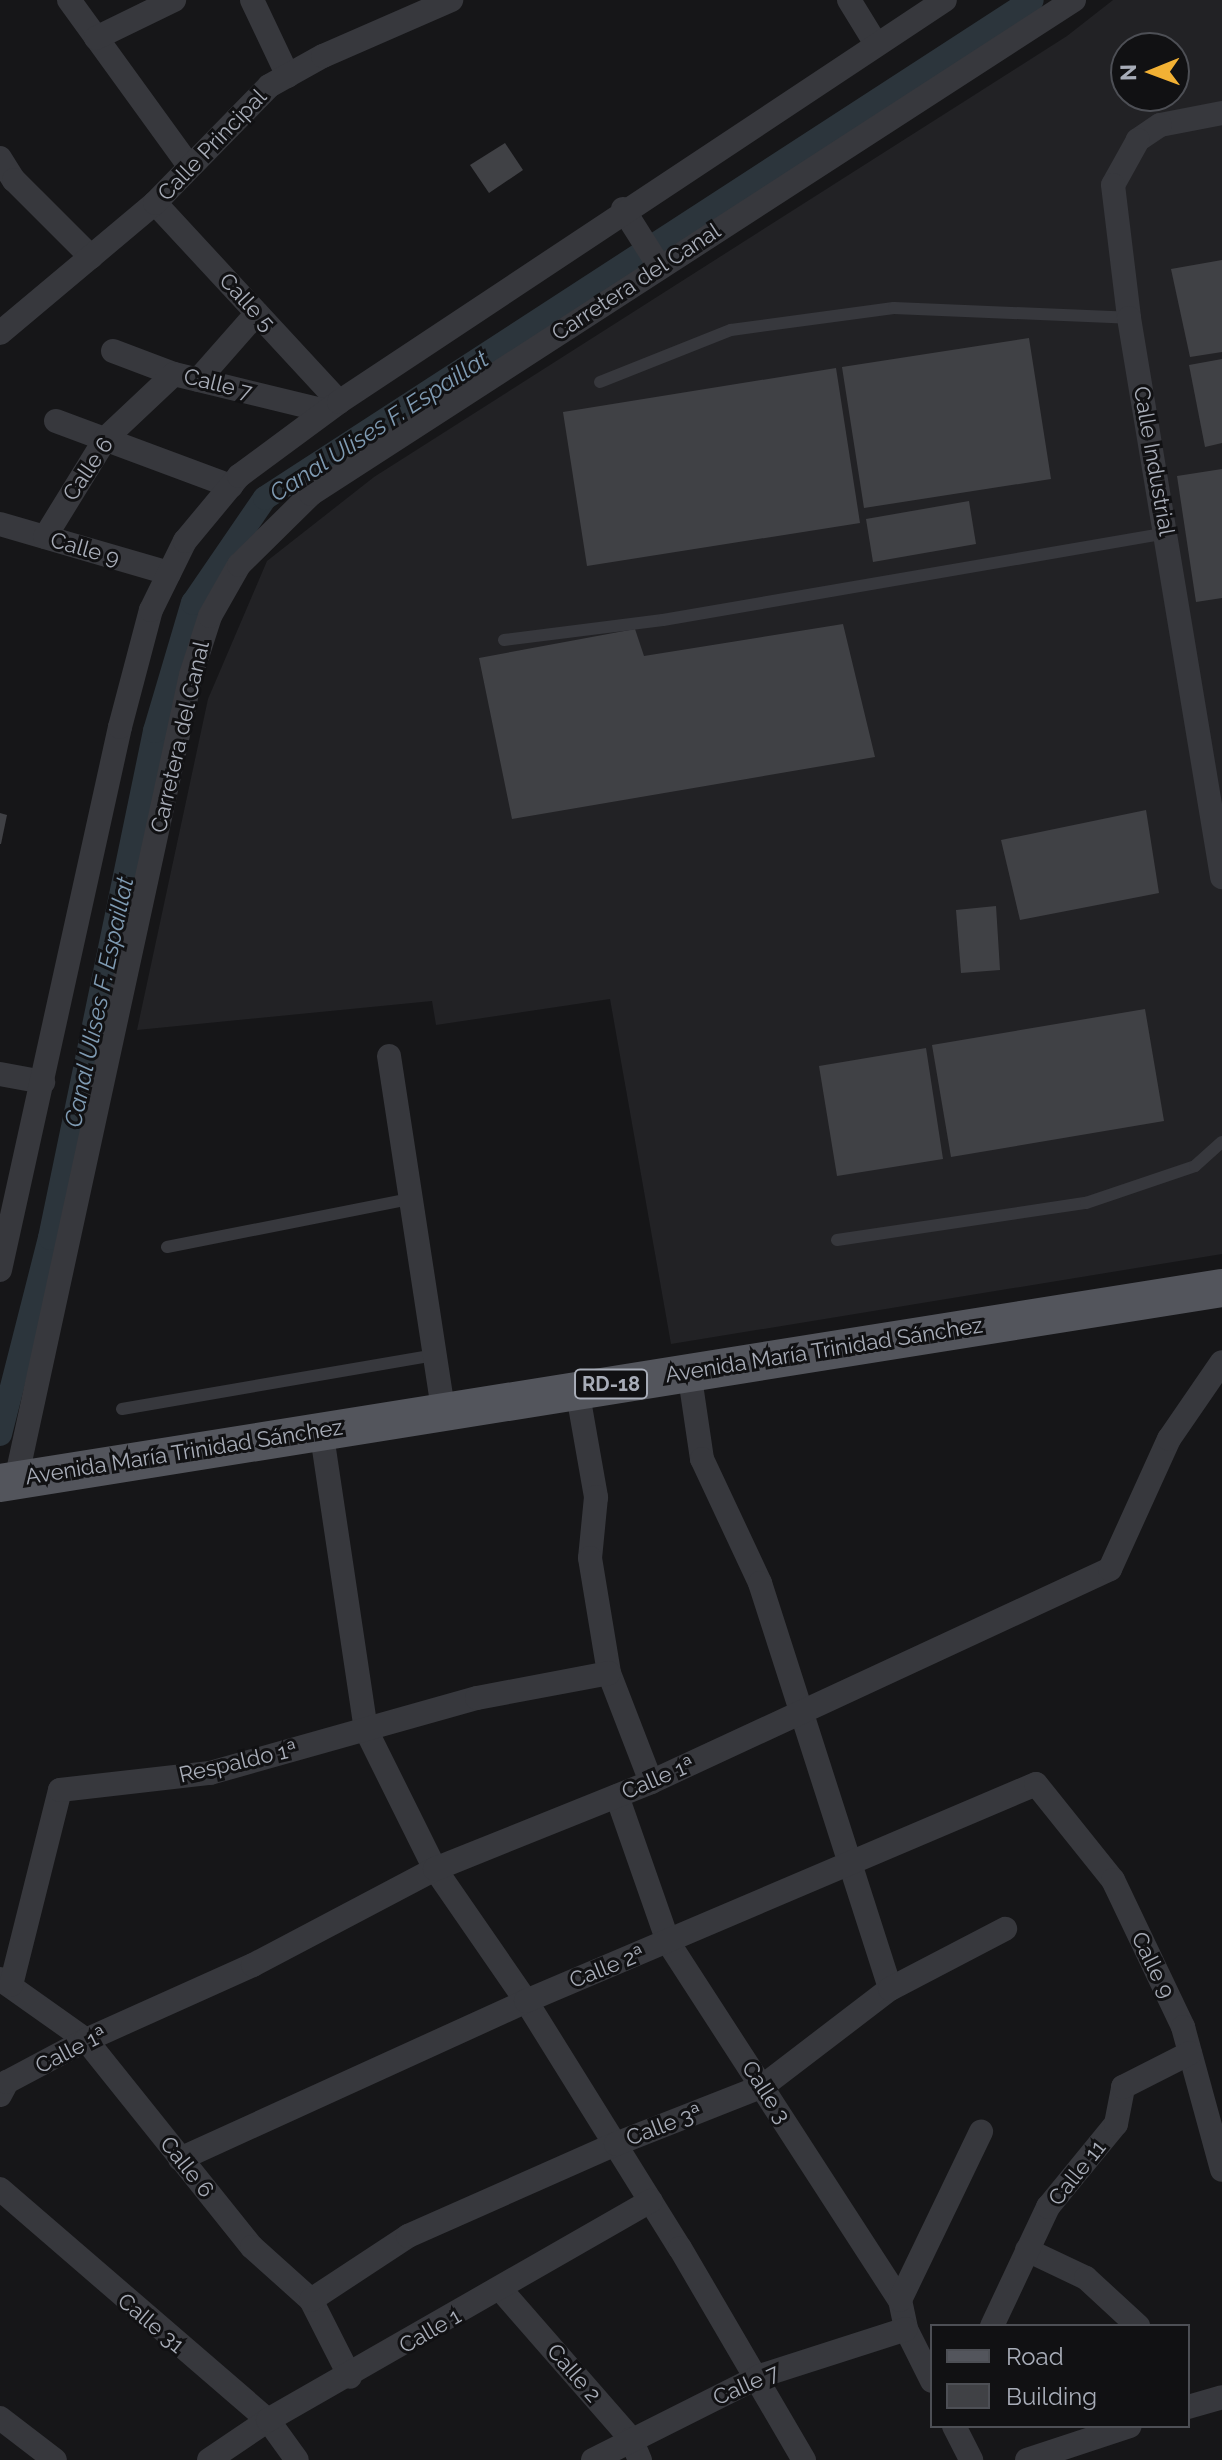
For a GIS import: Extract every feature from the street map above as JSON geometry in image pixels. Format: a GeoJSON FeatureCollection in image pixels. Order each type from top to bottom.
{"type":"FeatureCollection","features":[{"type":"Feature","properties":{"kind":"main road","name":"Avenida María Trinidad Sánchez"},"geometry":{"type":"LineString","coordinates":[[8,1482],[321,1429],[1222,1288]]}},
{"type":"Feature","properties":{"kind":"street"},"geometry":{"type":"LineString","coordinates":[[69,0],[189,166]]}},
{"type":"Feature","properties":{"kind":"street"},"geometry":{"type":"LineString","coordinates":[[96,38],[174,0]]}},
{"type":"Feature","properties":{"kind":"street"},"geometry":{"type":"LineString","coordinates":[[252,0],[288,76]]}},
{"type":"Feature","properties":{"kind":"street","name":"Calle Principal"},"geometry":{"type":"LineString","coordinates":[[0,333],[155,203],[269,86],[402,10],[451,0]]}},
{"type":"Feature","properties":{"kind":"street"},"geometry":{"type":"LineString","coordinates":[[849,0],[876,44]]}},
{"type":"Feature","properties":{"kind":"street"},"geometry":{"type":"LineString","coordinates":[[0,1270],[120,727],[151,610],[185,541],[231,486],[332,406],[629,218],[876,44],[945,0]]}},
{"type":"Feature","properties":{"kind":"street","name":"Carretera del Canal"},"geometry":{"type":"LineString","coordinates":[[8,1482],[191,675],[210,616],[239,565],[311,494],[656,261],[1074,0]]}},
{"type":"Feature","properties":{"kind":"street","name":"Calle Industrial"},"geometry":{"type":"LineString","coordinates":[[1222,113],[1160,125],[1122,161],[1113,185],[1129,318],[1222,877]]}},
{"type":"Feature","properties":{"kind":"street"},"geometry":{"type":"LineString","coordinates":[[0,158],[14,180],[91,257]]}},
{"type":"Feature","properties":{"kind":"street","name":"Calle 5"},"geometry":{"type":"LineString","coordinates":[[155,203],[257,313],[332,406]]}},
{"type":"Feature","properties":{"kind":"street"},"geometry":{"type":"LineString","coordinates":[[629,218],[656,261]]}},
{"type":"Feature","properties":{"kind":"street","name":"Calle 6"},"geometry":{"type":"LineString","coordinates":[[45,537],[106,438],[186,377],[257,313]]}},
{"type":"Feature","properties":{"kind":"street","name":"Calle 7"},"geometry":{"type":"LineString","coordinates":[[113,351],[186,377],[332,406]]}},
{"type":"Feature","properties":{"kind":"street"},"geometry":{"type":"LineString","coordinates":[[56,421],[231,486]]}},
{"type":"Feature","properties":{"kind":"street","name":"Calle 9"},"geometry":{"type":"LineString","coordinates":[[0,524],[169,573]]}},
{"type":"Feature","properties":{"kind":"street"},"geometry":{"type":"LineString","coordinates":[[389,1056],[443,1410]]}},
{"type":"Feature","properties":{"kind":"street"},"geometry":{"type":"LineString","coordinates":[[0,1074],[43,1082]]}},
{"type":"Feature","properties":{"kind":"street","name":"Calle 1ª"},"geometry":{"type":"LineString","coordinates":[[0,2095],[7,2082],[86,2040],[253,1965],[435,1869],[651,1782],[1110,1569],[1169,1439],[1222,1362]]}},
{"type":"Feature","properties":{"kind":"street"},"geometry":{"type":"LineString","coordinates":[[689,1371],[702,1459],[760,1583],[798,1713],[852,1866],[890,1989]]}},
{"type":"Feature","properties":{"kind":"street"},"geometry":{"type":"LineString","coordinates":[[577,1389],[596,1497],[590,1558],[609,1673],[651,1782]]}},
{"type":"Feature","properties":{"kind":"street"},"geometry":{"type":"LineString","coordinates":[[321,1429],[366,1730],[435,1869],[526,2001],[616,2144],[760,2376],[804,2460]]}},
{"type":"Feature","properties":{"kind":"street","name":"Respaldo 1ª"},"geometry":{"type":"LineString","coordinates":[[6,1982],[60,1790],[210,1773],[477,1698],[609,1673]]}},
{"type":"Feature","properties":{"kind":"street","name":"Calle 9"},"geometry":{"type":"LineString","coordinates":[[1036,1784],[1113,1880],[1183,2027],[1222,2170]]}},
{"type":"Feature","properties":{"kind":"street","name":"Calle 2ª"},"geometry":{"type":"LineString","coordinates":[[180,2159],[526,2001],[852,1866],[1036,1784]]}},
{"type":"Feature","properties":{"kind":"street","name":"Calle 3"},"geometry":{"type":"LineString","coordinates":[[617,1796],[668,1942],[900,2300],[906,2329],[930,2373]]}},
{"type":"Feature","properties":{"kind":"street","name":"Calle 3ª"},"geometry":{"type":"LineString","coordinates":[[311,2300],[408,2236],[616,2144],[763,2086],[890,1989],[1005,1929]]}},
{"type":"Feature","properties":{"kind":"street","name":"Calle 6"},"geometry":{"type":"LineString","coordinates":[[6,1982],[86,2040],[252,2247],[311,2300],[350,2377]]}},
{"type":"Feature","properties":{"kind":"street","name":"Calle 11"},"geometry":{"type":"LineString","coordinates":[[993,2324],[1048,2207],[1116,2124],[1123,2087],[1190,2053]]}},
{"type":"Feature","properties":{"kind":"street"},"geometry":{"type":"LineString","coordinates":[[900,2300],[981,2132]]}},
{"type":"Feature","properties":{"kind":"street","name":"Calle 31"},"geometry":{"type":"LineString","coordinates":[[0,2189],[268,2420],[297,2460]]}},
{"type":"Feature","properties":{"kind":"street","name":"Calle 1"},"geometry":{"type":"LineString","coordinates":[[209,2460],[268,2420],[502,2291],[651,2201]]}},
{"type":"Feature","properties":{"kind":"street"},"geometry":{"type":"LineString","coordinates":[[1027,2250],[1086,2278],[1136,2324]]}},
{"type":"Feature","properties":{"kind":"street","name":"Calle 2"},"geometry":{"type":"LineString","coordinates":[[502,2291],[636,2450]]}},
{"type":"Feature","properties":{"kind":"street","name":"Calle 7"},"geometry":{"type":"LineString","coordinates":[[593,2460],[636,2450],[760,2376],[906,2329]]}},
{"type":"Feature","properties":{"kind":"street"},"geometry":{"type":"LineString","coordinates":[[1190,2406],[1222,2397]]}},
{"type":"Feature","properties":{"kind":"street"},"geometry":{"type":"LineString","coordinates":[[0,2418],[55,2460]]}},
{"type":"Feature","properties":{"kind":"street"},"geometry":{"type":"LineString","coordinates":[[955,2428],[971,2460]]}},
{"type":"Feature","properties":{"kind":"street"},"geometry":{"type":"LineString","coordinates":[[1027,2460],[1124,2428]]}},
{"type":"Feature","properties":{"kind":"lane"},"geometry":{"type":"LineString","coordinates":[[600,382],[731,330],[894,308],[1129,318]]}},
{"type":"Feature","properties":{"kind":"lane"},"geometry":{"type":"LineString","coordinates":[[504,640],[663,620],[1167,533]]}},
{"type":"Feature","properties":{"kind":"lane"},"geometry":{"type":"LineString","coordinates":[[837,1240],[1086,1203],[1195,1166],[1222,1142]]}},
{"type":"Feature","properties":{"kind":"lane"},"geometry":{"type":"LineString","coordinates":[[167,1247],[410,1199]]}},
{"type":"Feature","properties":{"kind":"lane"},"geometry":{"type":"LineString","coordinates":[[122,1409],[434,1355]]}},
{"type":"Feature","properties":{"kind":"shaded area"},"geometry":{"type":"Polygon","coordinates":[[[1113,0],[1222,0],[1222,1254],[671,1344],[610,999],[436,1025],[432,1001],[137,1030],[208,699],[267,561],[374,477],[1067,36],[1113,0]]]}},
{"type":"Feature","properties":{"kind":"building"},"geometry":{"type":"Polygon","coordinates":[[[505,143],[523,170],[489,193],[470,165],[505,143]]]}},
{"type":"Feature","properties":{"kind":"building"},"geometry":{"type":"Polygon","coordinates":[[[1222,260],[1222,352],[1190,357],[1171,269],[1222,260]]]}},
{"type":"Feature","properties":{"kind":"building"},"geometry":{"type":"Polygon","coordinates":[[[1029,338],[1051,479],[864,508],[842,367],[1029,338]]]}},
{"type":"Feature","properties":{"kind":"building"},"geometry":{"type":"Polygon","coordinates":[[[1222,359],[1222,443],[1205,447],[1189,365],[1222,359]]]}},
{"type":"Feature","properties":{"kind":"building"},"geometry":{"type":"Polygon","coordinates":[[[836,368],[860,523],[587,566],[563,412],[836,368]]]}},
{"type":"Feature","properties":{"kind":"building"},"geometry":{"type":"Polygon","coordinates":[[[1222,469],[1222,598],[1196,602],[1177,476],[1222,469]]]}},
{"type":"Feature","properties":{"kind":"building"},"geometry":{"type":"Polygon","coordinates":[[[969,501],[976,544],[873,562],[866,519],[969,501]]]}},
{"type":"Feature","properties":{"kind":"building"},"geometry":{"type":"Polygon","coordinates":[[[843,624],[875,757],[512,819],[479,658],[635,629],[644,656],[843,624]]]}},
{"type":"Feature","properties":{"kind":"building"},"geometry":{"type":"Polygon","coordinates":[[[1146,810],[1159,893],[1020,920],[1001,840],[1146,810]]]}},
{"type":"Feature","properties":{"kind":"building"},"geometry":{"type":"Polygon","coordinates":[[[0,813],[7,815],[1,844],[0,844],[0,813]]]}},
{"type":"Feature","properties":{"kind":"building"},"geometry":{"type":"Polygon","coordinates":[[[996,906],[1000,970],[961,973],[956,910],[996,906]]]}},
{"type":"Feature","properties":{"kind":"building"},"geometry":{"type":"Polygon","coordinates":[[[1145,1009],[1164,1121],[951,1157],[932,1045],[1145,1009]]]}},
{"type":"Feature","properties":{"kind":"building"},"geometry":{"type":"Polygon","coordinates":[[[926,1048],[943,1159],[837,1176],[819,1066],[926,1048]]]}},
{"type":"Feature","properties":{"kind":"waterway","name":"Canal Ulises F. Espaillat"},"geometry":{"type":"LineString","coordinates":[[0,1434],[50,1238],[155,731],[193,603],[265,498],[1032,0]]}}]}
